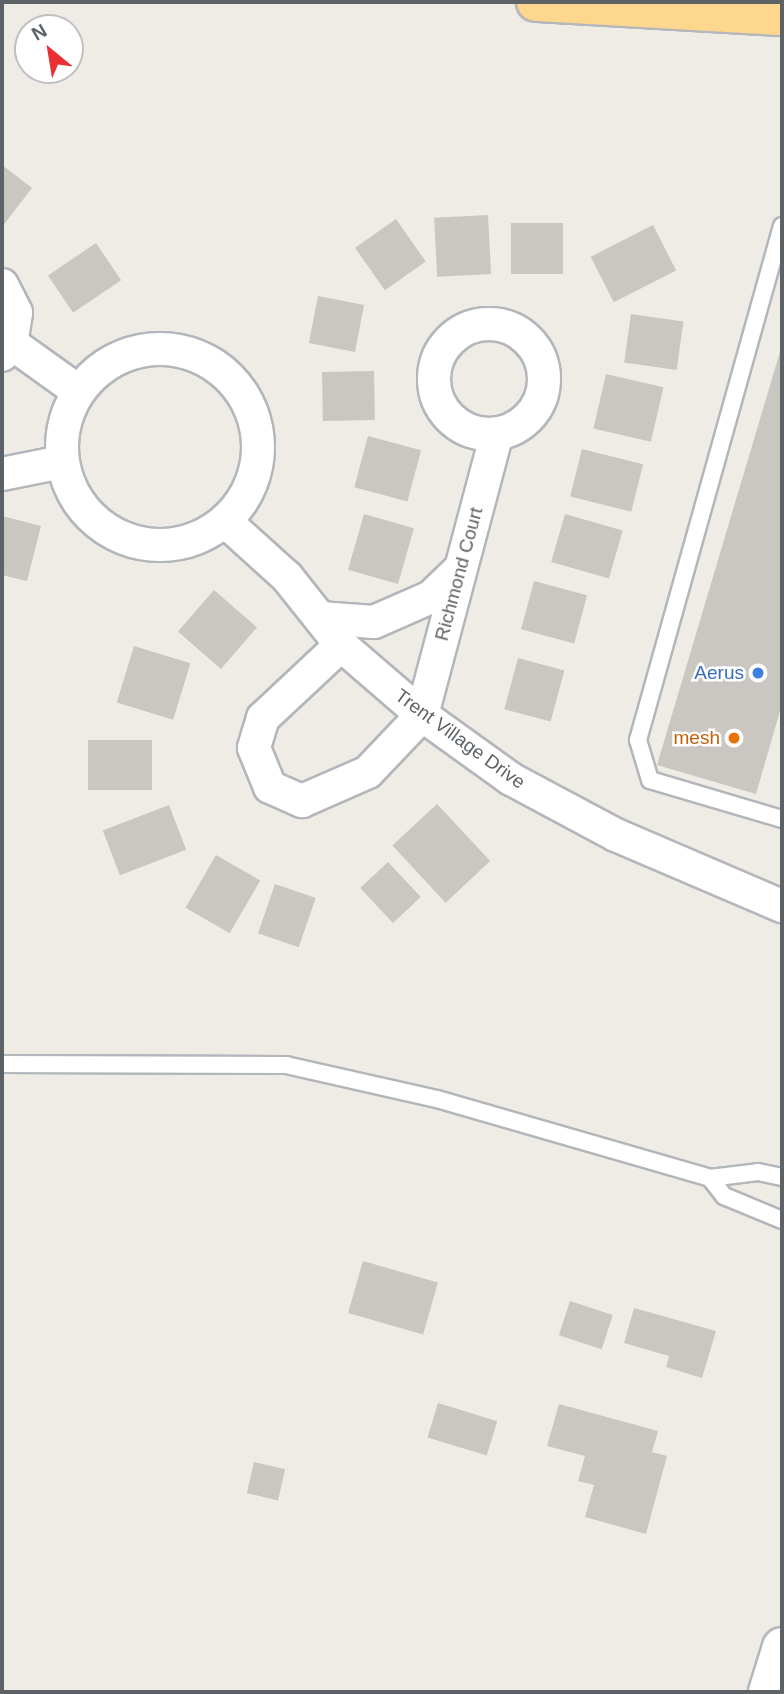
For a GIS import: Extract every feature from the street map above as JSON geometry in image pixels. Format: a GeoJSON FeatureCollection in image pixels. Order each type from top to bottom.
{"type":"FeatureCollection","features":[{"type":"Feature","properties":{"kind":"highway"},"geometry":{"type":"LineString","coordinates":[[536,2],[782,16]]}},
{"type":"Feature","properties":{"kind":"street"},"geometry":{"type":"LineString","coordinates":[[2,285],[16,313],[6,349],[78,391]]}},
{"type":"Feature","properties":{"kind":"street"},"geometry":{"type":"LineString","coordinates":[[164,348],[197,355],[226,372],[246,398],[257,429],[257,463],[246,494],[225,521],[200,537],[171,545],[141,544],[112,534],[89,515],[71,491],[62,463],[61,437],[78,391],[101,367],[131,352],[164,348]]}},
{"type":"Feature","properties":{"kind":"street","name":"Richmond Court"},"geometry":{"type":"LineString","coordinates":[[422,715],[497,434]]}},
{"type":"Feature","properties":{"kind":"street"},"geometry":{"type":"LineString","coordinates":[[2,474],[62,463]]}},
{"type":"Feature","properties":{"kind":"street","name":"Trent Village Drive"},"geometry":{"type":"LineString","coordinates":[[225,521],[287,576],[341,645],[422,715],[511,779],[570,810],[782,906]]}},
{"type":"Feature","properties":{"kind":"street"},"geometry":{"type":"LineString","coordinates":[[320,618],[374,622],[431,597],[461,567]]}},
{"type":"Feature","properties":{"kind":"street"},"geometry":{"type":"LineString","coordinates":[[341,645],[263,718],[254,748],[270,787],[302,801],[368,772],[422,715]]}},
{"type":"Feature","properties":{"kind":"street"},"geometry":{"type":"LineString","coordinates":[[768,1692],[782,1647]]}},
{"type":"Feature","properties":{"kind":"lane"},"geometry":{"type":"LineString","coordinates":[[782,226],[638,740],[650,780],[782,819]]}},
{"type":"Feature","properties":{"kind":"lane"},"geometry":{"type":"LineString","coordinates":[[2,1064],[286,1065],[437,1099],[710,1178],[758,1172],[782,1177]]}},
{"type":"Feature","properties":{"kind":"lane"},"geometry":{"type":"LineString","coordinates":[[710,1178],[724,1196],[782,1220]]}},
{"type":"Feature","properties":{"kind":"building"},"geometry":{"type":"Polygon","coordinates":[[[2,165],[32,188],[2,227],[2,165]]]}},
{"type":"Feature","properties":{"kind":"building"},"geometry":{"type":"Polygon","coordinates":[[[488,215],[491,274],[437,277],[434,218],[488,215]]]}},
{"type":"Feature","properties":{"kind":"building"},"geometry":{"type":"Polygon","coordinates":[[[396,219],[426,262],[385,290],[355,248],[396,219]]]}},
{"type":"Feature","properties":{"kind":"building"},"geometry":{"type":"Polygon","coordinates":[[[511,223],[563,223],[563,274],[511,274],[511,223]]]}},
{"type":"Feature","properties":{"kind":"building"},"geometry":{"type":"Polygon","coordinates":[[[653,225],[676,270],[614,302],[591,257],[653,225]]]}},
{"type":"Feature","properties":{"kind":"building"},"geometry":{"type":"Polygon","coordinates":[[[96,243],[121,280],[73,313],[48,275],[96,243]]]}},
{"type":"Feature","properties":{"kind":"building"},"geometry":{"type":"Polygon","coordinates":[[[318,296],[364,305],[355,352],[309,343],[318,296]]]}},
{"type":"Feature","properties":{"kind":"building"},"geometry":{"type":"Polygon","coordinates":[[[631,314],[683,321],[677,370],[624,363],[631,314]]]}},
{"type":"Feature","properties":{"kind":"building"},"geometry":{"type":"Polygon","coordinates":[[[782,345],[782,704],[756,794],[657,765],[782,345]]]}},
{"type":"Feature","properties":{"kind":"building"},"geometry":{"type":"Polygon","coordinates":[[[374,371],[375,420],[323,421],[322,372],[374,371]]]}},
{"type":"Feature","properties":{"kind":"building"},"geometry":{"type":"Polygon","coordinates":[[[606,374],[663,387],[651,442],[593,429],[606,374]]]}},
{"type":"Feature","properties":{"kind":"building"},"geometry":{"type":"Polygon","coordinates":[[[368,436],[421,450],[407,501],[354,487],[368,436]]]}},
{"type":"Feature","properties":{"kind":"building"},"geometry":{"type":"Polygon","coordinates":[[[582,449],[643,464],[631,512],[570,497],[582,449]]]}},
{"type":"Feature","properties":{"kind":"building"},"geometry":{"type":"Polygon","coordinates":[[[364,514],[414,528],[398,584],[348,570],[364,514]]]}},
{"type":"Feature","properties":{"kind":"building"},"geometry":{"type":"Polygon","coordinates":[[[565,514],[623,531],[609,579],[551,562],[565,514]]]}},
{"type":"Feature","properties":{"kind":"building"},"geometry":{"type":"Polygon","coordinates":[[[2,516],[41,526],[27,581],[2,575],[2,516]]]}},
{"type":"Feature","properties":{"kind":"building"},"geometry":{"type":"Polygon","coordinates":[[[534,581],[587,595],[574,644],[521,629],[534,581]]]}},
{"type":"Feature","properties":{"kind":"building"},"geometry":{"type":"Polygon","coordinates":[[[214,590],[257,627],[221,669],[178,632],[214,590]]]}},
{"type":"Feature","properties":{"kind":"building"},"geometry":{"type":"Polygon","coordinates":[[[134,646],[190,663],[173,720],[117,702],[134,646]]]}},
{"type":"Feature","properties":{"kind":"building"},"geometry":{"type":"Polygon","coordinates":[[[518,658],[564,670],[551,722],[504,709],[518,658]]]}},
{"type":"Feature","properties":{"kind":"building"},"geometry":{"type":"Polygon","coordinates":[[[88,740],[152,740],[152,790],[88,790],[88,740]]]}},
{"type":"Feature","properties":{"kind":"building"},"geometry":{"type":"Polygon","coordinates":[[[437,804],[490,861],[446,903],[392,846],[437,804]]]}},
{"type":"Feature","properties":{"kind":"building"},"geometry":{"type":"Polygon","coordinates":[[[169,805],[186,850],[120,875],[103,830],[169,805]]]}},
{"type":"Feature","properties":{"kind":"building"},"geometry":{"type":"Polygon","coordinates":[[[216,855],[260,880],[230,933],[186,908],[216,855]]]}},
{"type":"Feature","properties":{"kind":"building"},"geometry":{"type":"Polygon","coordinates":[[[388,862],[421,897],[393,923],[360,888],[388,862]]]}},
{"type":"Feature","properties":{"kind":"building"},"geometry":{"type":"Polygon","coordinates":[[[275,884],[316,898],[299,947],[258,933],[275,884]]]}},
{"type":"Feature","properties":{"kind":"building"},"geometry":{"type":"Polygon","coordinates":[[[363,1261],[438,1282],[423,1334],[348,1313],[363,1261]]]}},
{"type":"Feature","properties":{"kind":"building"},"geometry":{"type":"Polygon","coordinates":[[[570,1301],[613,1315],[602,1349],[559,1335],[570,1301]]]}},
{"type":"Feature","properties":{"kind":"building"},"geometry":{"type":"Polygon","coordinates":[[[634,1308],[716,1331],[702,1378],[666,1367],[669,1356],[624,1343],[634,1308]]]}},
{"type":"Feature","properties":{"kind":"building"},"geometry":{"type":"Polygon","coordinates":[[[438,1403],[497,1421],[487,1456],[427,1437],[438,1403]]]}},
{"type":"Feature","properties":{"kind":"building"},"geometry":{"type":"Polygon","coordinates":[[[559,1404],[658,1431],[652,1452],[667,1456],[646,1534],[585,1517],[594,1485],[578,1481],[585,1456],[547,1446],[559,1404]]]}},
{"type":"Feature","properties":{"kind":"building"},"geometry":{"type":"Polygon","coordinates":[[[254,1462],[285,1469],[278,1500],[247,1493],[254,1462]]]}},
{"type":"Feature","properties":{"kind":"place","name":"Aerus"},"geometry":{"type":"Point","coordinates":[758,673]}},
{"type":"Feature","properties":{"kind":"place","name":"mesh"},"geometry":{"type":"Point","coordinates":[734,738]}}]}
